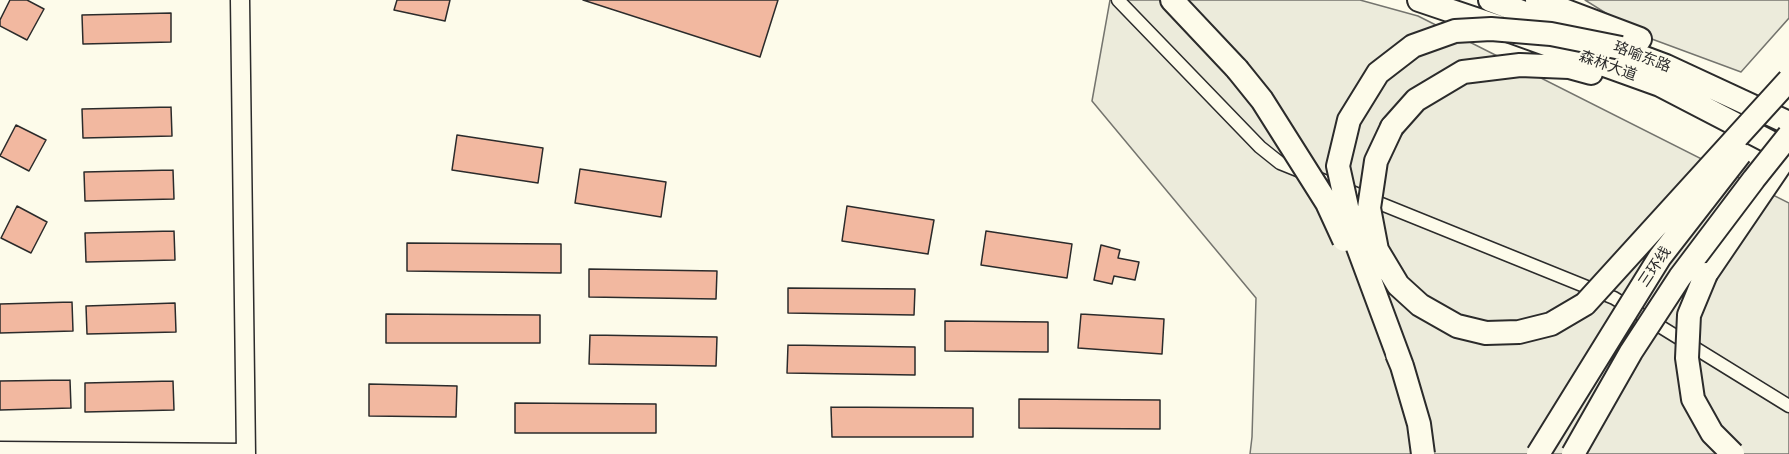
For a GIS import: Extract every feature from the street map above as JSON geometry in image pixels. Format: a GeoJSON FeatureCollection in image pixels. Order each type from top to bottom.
{"type":"FeatureCollection","features":[{"type":"Feature","properties":{"kind":"highway"},"geometry":{"type":"LineString","coordinates":[[1172,0],[1237,69],[1262,100],[1327,203],[1402,366]]}},
{"type":"Feature","properties":{"kind":"highway","name":"森林大道"},"geometry":{"type":"LineString","coordinates":[[1419,0],[1660,85],[1789,152]]}},
{"type":"Feature","properties":{"kind":"highway","name":"珞喻东路"},"geometry":{"type":"LineString","coordinates":[[1490,0],[1666,66],[1789,123]]}},
{"type":"Feature","properties":{"kind":"highway"},"geometry":{"type":"LineString","coordinates":[[1537,0],[1683,56],[1789,107]]}},
{"type":"Feature","properties":{"kind":"highway"},"geometry":{"type":"LineString","coordinates":[[1423,454],[1419,424],[1402,366],[1353,234],[1338,166],[1349,120],[1378,73],[1413,46],[1455,31],[1491,29],[1551,34],[1621,48]]}},
{"type":"Feature","properties":{"kind":"highway"},"geometry":{"type":"LineString","coordinates":[[1691,101],[1569,67],[1520,65],[1463,72],[1416,100],[1392,127],[1376,161],[1368,208],[1377,250],[1398,285],[1420,305],[1457,326],[1486,333],[1519,332],[1551,324],[1585,303],[1789,80]]}},
{"type":"Feature","properties":{"kind":"highway","name":"三环线"},"geometry":{"type":"LineString","coordinates":[[1538,454],[1660,257],[1789,91]]}},
{"type":"Feature","properties":{"kind":"highway","name":"三环线"},"geometry":{"type":"LineString","coordinates":[[1573,454],[1631,352],[1680,277],[1789,135]]}},
{"type":"Feature","properties":{"kind":"highway"},"geometry":{"type":"LineString","coordinates":[[1733,454],[1712,434],[1693,399],[1687,358],[1689,315],[1706,274],[1789,152]]}},
{"type":"Feature","properties":{"kind":"main road"},"geometry":{"type":"LineString","coordinates":[[0,451],[246,453],[240,0]]}},
{"type":"Feature","properties":{"kind":"street"},"geometry":{"type":"LineString","coordinates":[[1118,0],[1260,147],[1280,163],[1614,298],[1789,406]]}},
{"type":"Feature","properties":{"kind":"shaded area"},"geometry":{"type":"Polygon","coordinates":[[[1110,0],[1360,0],[1418,16],[1789,203],[1789,454],[1250,454],[1256,298],[1092,101],[1110,0]]]}},
{"type":"Feature","properties":{"kind":"shaded area"},"geometry":{"type":"Polygon","coordinates":[[[1585,0],[1789,0],[1789,18],[1741,72],[1641,35],[1585,0]]]}},
{"type":"Feature","properties":{"kind":"building"},"geometry":{"type":"Polygon","coordinates":[[[10,0],[27,0],[44,9],[27,40],[0,26],[0,20],[10,0]]]}},
{"type":"Feature","properties":{"kind":"building"},"geometry":{"type":"Polygon","coordinates":[[[397,0],[450,0],[445,21],[394,10],[397,0]]]}},
{"type":"Feature","properties":{"kind":"building"},"geometry":{"type":"Polygon","coordinates":[[[583,0],[778,0],[760,57],[583,0]]]}},
{"type":"Feature","properties":{"kind":"building"},"geometry":{"type":"Polygon","coordinates":[[[171,13],[171,42],[83,44],[82,15],[171,13]]]}},
{"type":"Feature","properties":{"kind":"building"},"geometry":{"type":"Polygon","coordinates":[[[171,107],[172,136],[83,138],[82,109],[171,107]]]}},
{"type":"Feature","properties":{"kind":"building"},"geometry":{"type":"Polygon","coordinates":[[[16,125],[46,140],[29,171],[0,156],[16,125]]]}},
{"type":"Feature","properties":{"kind":"building"},"geometry":{"type":"Polygon","coordinates":[[[457,135],[543,148],[538,183],[452,170],[457,135]]]}},
{"type":"Feature","properties":{"kind":"building"},"geometry":{"type":"Polygon","coordinates":[[[580,169],[666,182],[661,217],[575,203],[580,169]]]}},
{"type":"Feature","properties":{"kind":"building"},"geometry":{"type":"Polygon","coordinates":[[[173,170],[174,199],[85,201],[84,172],[173,170]]]}},
{"type":"Feature","properties":{"kind":"building"},"geometry":{"type":"Polygon","coordinates":[[[17,206],[47,222],[31,253],[1,238],[17,206]]]}},
{"type":"Feature","properties":{"kind":"building"},"geometry":{"type":"Polygon","coordinates":[[[847,206],[934,220],[928,254],[842,241],[847,206]]]}},
{"type":"Feature","properties":{"kind":"building"},"geometry":{"type":"Polygon","coordinates":[[[174,231],[175,260],[86,262],[85,233],[174,231]]]}},
{"type":"Feature","properties":{"kind":"building"},"geometry":{"type":"Polygon","coordinates":[[[986,231],[1072,244],[1067,278],[981,265],[986,231]]]}},
{"type":"Feature","properties":{"kind":"building"},"geometry":{"type":"Polygon","coordinates":[[[407,243],[561,244],[561,273],[407,271],[407,243]]]}},
{"type":"Feature","properties":{"kind":"building"},"geometry":{"type":"Polygon","coordinates":[[[1101,245],[1120,250],[1118,258],[1139,262],[1135,280],[1114,276],[1112,284],[1094,280],[1101,245]]]}},
{"type":"Feature","properties":{"kind":"building"},"geometry":{"type":"Polygon","coordinates":[[[589,269],[717,271],[716,299],[589,297],[589,269]]]}},
{"type":"Feature","properties":{"kind":"building"},"geometry":{"type":"Polygon","coordinates":[[[788,288],[915,289],[914,315],[788,313],[788,288]]]}},
{"type":"Feature","properties":{"kind":"building"},"geometry":{"type":"Polygon","coordinates":[[[72,302],[73,331],[0,333],[0,304],[72,302]]]}},
{"type":"Feature","properties":{"kind":"building"},"geometry":{"type":"Polygon","coordinates":[[[175,303],[176,332],[87,334],[86,306],[175,303]]]}},
{"type":"Feature","properties":{"kind":"building"},"geometry":{"type":"Polygon","coordinates":[[[386,314],[540,315],[540,343],[386,343],[386,314]]]}},
{"type":"Feature","properties":{"kind":"building"},"geometry":{"type":"Polygon","coordinates":[[[1081,314],[1164,319],[1162,354],[1078,348],[1081,314]]]}},
{"type":"Feature","properties":{"kind":"building"},"geometry":{"type":"Polygon","coordinates":[[[945,321],[1048,322],[1048,352],[945,351],[945,321]]]}},
{"type":"Feature","properties":{"kind":"building"},"geometry":{"type":"Polygon","coordinates":[[[590,335],[717,337],[716,366],[589,364],[590,335]]]}},
{"type":"Feature","properties":{"kind":"building"},"geometry":{"type":"Polygon","coordinates":[[[788,345],[915,347],[915,375],[787,373],[788,345]]]}},
{"type":"Feature","properties":{"kind":"building"},"geometry":{"type":"Polygon","coordinates":[[[70,380],[71,408],[0,410],[0,381],[70,380]]]}},
{"type":"Feature","properties":{"kind":"building"},"geometry":{"type":"Polygon","coordinates":[[[173,381],[174,410],[85,412],[85,383],[173,381]]]}},
{"type":"Feature","properties":{"kind":"building"},"geometry":{"type":"Polygon","coordinates":[[[369,384],[457,386],[456,417],[369,416],[369,384]]]}},
{"type":"Feature","properties":{"kind":"building"},"geometry":{"type":"Polygon","coordinates":[[[1019,399],[1160,400],[1160,429],[1019,428],[1019,399]]]}},
{"type":"Feature","properties":{"kind":"building"},"geometry":{"type":"Polygon","coordinates":[[[515,403],[656,404],[656,433],[515,433],[515,403]]]}},
{"type":"Feature","properties":{"kind":"building"},"geometry":{"type":"Polygon","coordinates":[[[831,407],[973,408],[973,437],[832,437],[831,407]]]}}]}
